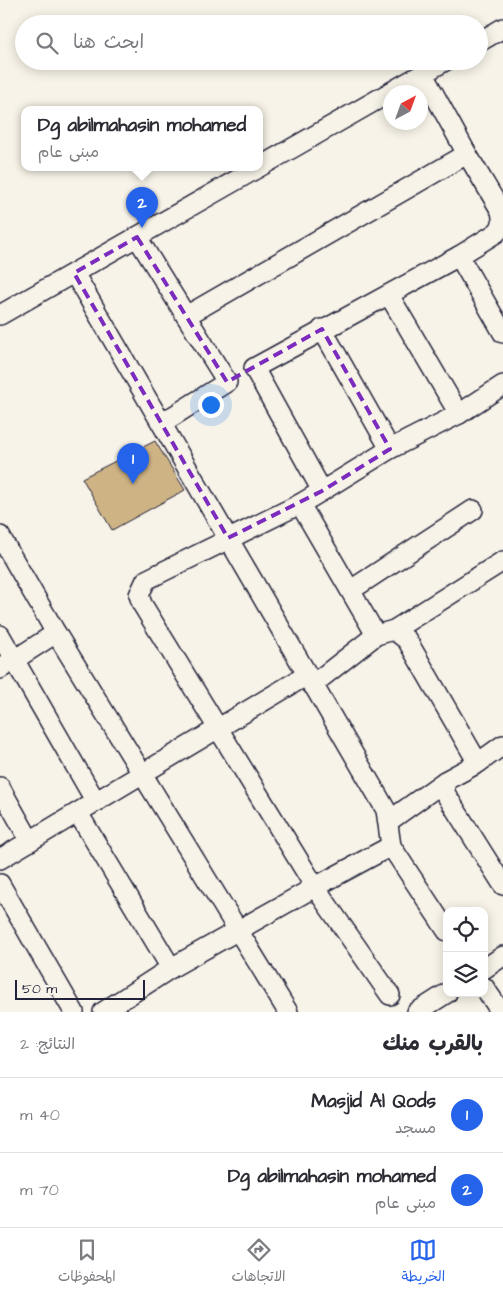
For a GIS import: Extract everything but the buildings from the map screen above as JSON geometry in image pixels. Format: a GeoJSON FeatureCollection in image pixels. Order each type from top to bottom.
{"type":"FeatureCollection","features":[{"type":"Feature","properties":{"kind":"street"},"geometry":{"type":"LineString","coordinates":[[488,37],[503,28]]}},
{"type":"Feature","properties":{"kind":"street"},"geometry":{"type":"LineString","coordinates":[[263,165],[429,70]]}},
{"type":"Feature","properties":{"kind":"street"},"geometry":{"type":"LineString","coordinates":[[162,423],[227,382],[322,329],[390,296],[459,256],[500,229],[503,220],[501,212],[422,74]]}},
{"type":"Feature","properties":{"kind":"street"},"geometry":{"type":"LineString","coordinates":[[186,316],[467,154]]}},
{"type":"Feature","properties":{"kind":"street"},"geometry":{"type":"LineString","coordinates":[[0,315],[252,171]]}},
{"type":"Feature","properties":{"kind":"street"},"geometry":{"type":"LineString","coordinates":[[136,237],[227,382]]}},
{"type":"Feature","properties":{"kind":"street"},"geometry":{"type":"LineString","coordinates":[[459,256],[503,333]]}},
{"type":"Feature","properties":{"kind":"street"},"geometry":{"type":"LineString","coordinates":[[74,273],[386,810],[389,820],[388,830],[391,846],[443,925]]}},
{"type":"Feature","properties":{"kind":"street"},"geometry":{"type":"LineString","coordinates":[[390,296],[459,414]]}},
{"type":"Feature","properties":{"kind":"street"},"geometry":{"type":"LineString","coordinates":[[322,329],[390,449]]}},
{"type":"Feature","properties":{"kind":"street"},"geometry":{"type":"LineString","coordinates":[[254,368],[322,491]]}},
{"type":"Feature","properties":{"kind":"street"},"geometry":{"type":"LineString","coordinates":[[390,995],[315,887],[139,595],[146,580],[153,575],[300,504],[390,449],[459,414],[503,385]]}},
{"type":"Feature","properties":{"kind":"street"},"geometry":{"type":"LineString","coordinates":[[300,504],[351,590],[385,633],[407,640],[478,763]]}},
{"type":"Feature","properties":{"kind":"street"},"geometry":{"type":"LineString","coordinates":[[351,590],[473,510]]}},
{"type":"Feature","properties":{"kind":"street"},"geometry":{"type":"LineString","coordinates":[[0,536],[56,633],[236,930],[288,1012]]}},
{"type":"Feature","properties":{"kind":"street"},"geometry":{"type":"LineString","coordinates":[[0,860],[219,728],[309,680],[503,560]]}},
{"type":"Feature","properties":{"kind":"street"},"geometry":{"type":"LineString","coordinates":[[7,664],[56,633]]}},
{"type":"Feature","properties":{"kind":"street"},"geometry":{"type":"LineString","coordinates":[[0,635],[7,664],[96,802]]}},
{"type":"Feature","properties":{"kind":"street"},"geometry":{"type":"LineString","coordinates":[[389,820],[445,781],[478,763],[503,745]]}},
{"type":"Feature","properties":{"kind":"street"},"geometry":{"type":"LineString","coordinates":[[445,781],[447,799],[503,885]]}},
{"type":"Feature","properties":{"kind":"street"},"geometry":{"type":"LineString","coordinates":[[0,788],[30,841]]}},
{"type":"Feature","properties":{"kind":"street"},"geometry":{"type":"LineString","coordinates":[[78,813],[171,968]]}},
{"type":"Feature","properties":{"kind":"street"},"geometry":{"type":"LineString","coordinates":[[106,1011],[171,968],[236,930],[391,846]]}},
{"type":"Feature","properties":{"kind":"street"},"geometry":{"type":"LineString","coordinates":[[0,884],[74,1012]]}},
{"type":"Feature","properties":{"kind":"street"},"geometry":{"type":"LineString","coordinates":[[488,966],[503,956]]}},
{"type":"Feature","properties":{"kind":"street"},"geometry":{"type":"LineString","coordinates":[[488,993],[500,1012]]}},
{"type":"Feature","properties":{"kind":"street"},"geometry":{"type":"LineString","coordinates":[[417,1012],[443,996]]}},
{"type":"Feature","properties":{"kind":"highlighted area"},"geometry":{"type":"Polygon","coordinates":[[[137,237],[227,382],[322,329],[390,449],[322,491],[228,538],[74,273],[137,237]]]}},
{"type":"Feature","properties":{"kind":"place","name":"Dg abilmahasin mohamed"},"geometry":{"type":"Point","coordinates":[142,228]}},
{"type":"Feature","properties":{"kind":"place","name":"Masjid Al Qods"},"geometry":{"type":"Point","coordinates":[133,484]}}]}
